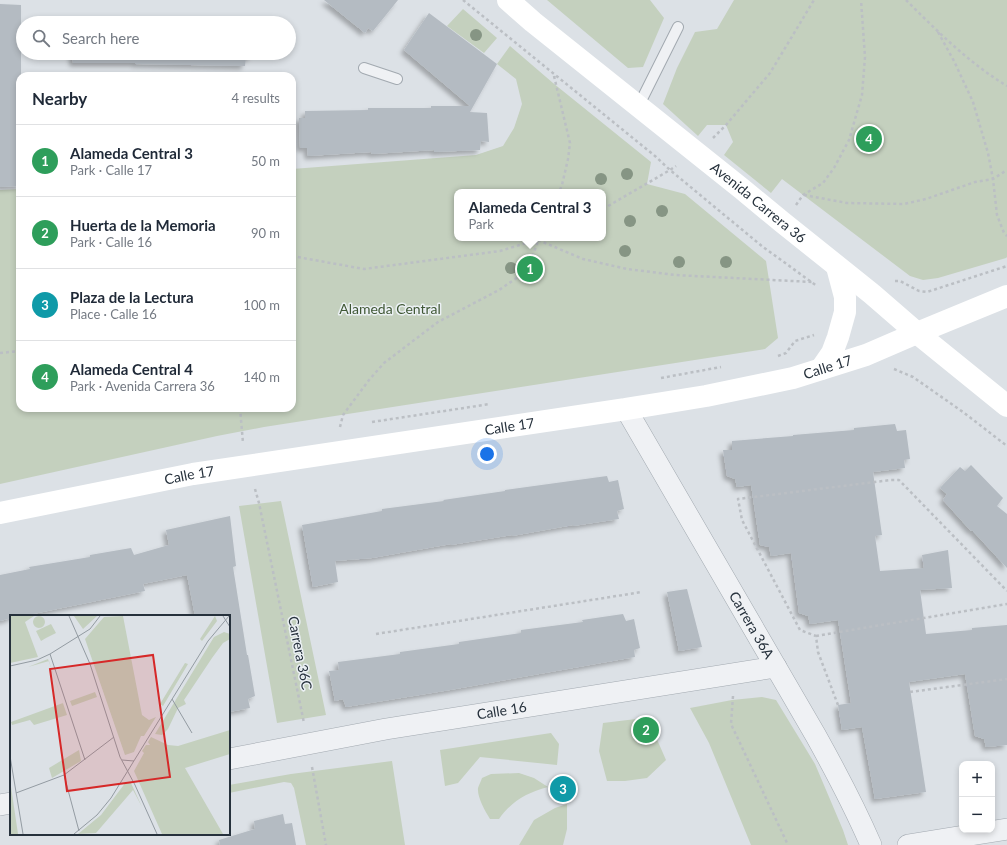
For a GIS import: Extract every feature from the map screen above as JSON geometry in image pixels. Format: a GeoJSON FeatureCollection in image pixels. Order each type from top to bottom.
{"type":"FeatureCollection","features":[{"type":"Feature","properties":{"kind":"street","name":"Avenida Carrera 36"},"geometry":{"type":"LineString","coordinates":[[508,0],[533,22],[742,188],[1007,406]]}},
{"type":"Feature","properties":{"kind":"street"},"geometry":{"type":"LineString","coordinates":[[821,369],[832,353],[842,326],[845,312],[845,297],[837,267]]}},
{"type":"Feature","properties":{"kind":"street","name":"Calle 17"},"geometry":{"type":"LineString","coordinates":[[0,513],[193,474],[626,409],[750,388],[793,378],[866,355],[1007,296]]}},
{"type":"Feature","properties":{"kind":"street","name":"Carrera 36A"},"geometry":{"type":"LineString","coordinates":[[626,409],[816,736],[841,781],[872,845]]}},
{"type":"Feature","properties":{"kind":"street","name":"Calle 16"},"geometry":{"type":"LineString","coordinates":[[230,759],[386,729],[776,667]]}},
{"type":"Feature","properties":{"kind":"street"},"geometry":{"type":"LineString","coordinates":[[0,805],[10,803]]}},
{"type":"Feature","properties":{"kind":"street"},"geometry":{"type":"LineString","coordinates":[[908,845],[1007,829]]}},
{"type":"Feature","properties":{"kind":"lane"},"geometry":{"type":"LineString","coordinates":[[638,106],[678,27]]}},
{"type":"Feature","properties":{"kind":"lane"},"geometry":{"type":"LineString","coordinates":[[364,68],[397,80]]}},
{"type":"Feature","properties":{"kind":"path"},"geometry":{"type":"LineString","coordinates":[[463,0],[763,247],[818,287]]}},
{"type":"Feature","properties":{"kind":"path"},"geometry":{"type":"LineString","coordinates":[[606,208],[670,170],[707,143],[726,125],[770,73],[814,0]]}},
{"type":"Feature","properties":{"kind":"path"},"geometry":{"type":"LineString","coordinates":[[763,247],[793,210],[803,195],[823,183],[834,168],[849,140],[862,95],[865,57],[861,0]]}},
{"type":"Feature","properties":{"kind":"path"},"geometry":{"type":"LineString","coordinates":[[906,0],[938,32],[977,65],[1007,86]]}},
{"type":"Feature","properties":{"kind":"path"},"geometry":{"type":"LineString","coordinates":[[938,32],[954,61],[973,102],[988,153],[993,179],[996,215],[1004,233],[1007,236]]}},
{"type":"Feature","properties":{"kind":"path"},"geometry":{"type":"LineString","coordinates":[[551,67],[554,74],[570,143],[568,159],[560,189]]}},
{"type":"Feature","properties":{"kind":"path"},"geometry":{"type":"LineString","coordinates":[[803,195],[847,203],[904,204],[926,200],[976,182],[993,179],[1007,170]]}},
{"type":"Feature","properties":{"kind":"path"},"geometry":{"type":"LineString","coordinates":[[296,257],[364,269],[500,251],[532,241]]}},
{"type":"Feature","properties":{"kind":"path"},"geometry":{"type":"LineString","coordinates":[[333,428],[340,427],[343,415],[369,380],[384,363],[438,322],[499,290],[521,275],[532,258],[538,241]]}},
{"type":"Feature","properties":{"kind":"path"},"geometry":{"type":"LineString","coordinates":[[544,241],[583,258],[627,269],[675,276],[812,282]]}},
{"type":"Feature","properties":{"kind":"path"},"geometry":{"type":"LineString","coordinates":[[872,294],[884,282],[900,281],[919,291],[927,292],[1007,266]]}},
{"type":"Feature","properties":{"kind":"path"},"geometry":{"type":"LineString","coordinates":[[771,358],[786,353],[795,341],[842,326]]}},
{"type":"Feature","properties":{"kind":"path"},"geometry":{"type":"LineString","coordinates":[[0,352],[16,351]]}},
{"type":"Feature","properties":{"kind":"path"},"geometry":{"type":"LineString","coordinates":[[656,378],[725,366]]}},
{"type":"Feature","properties":{"kind":"path"},"geometry":{"type":"LineString","coordinates":[[890,368],[914,377],[1007,446]]}},
{"type":"Feature","properties":{"kind":"path"},"geometry":{"type":"LineString","coordinates":[[369,422],[493,403]]}},
{"type":"Feature","properties":{"kind":"path"},"geometry":{"type":"LineString","coordinates":[[240,412],[243,444],[250,443]]}},
{"type":"Feature","properties":{"kind":"path","name":"Carrera 36C"},"geometry":{"type":"LineString","coordinates":[[248,466],[259,503],[308,744],[326,845]]}},
{"type":"Feature","properties":{"kind":"path"},"geometry":{"type":"LineString","coordinates":[[1007,591],[899,480],[738,499],[742,520],[800,630],[816,636],[1007,604]]}},
{"type":"Feature","properties":{"kind":"path"},"geometry":{"type":"LineString","coordinates":[[376,634],[642,592]]}},
{"type":"Feature","properties":{"kind":"path"},"geometry":{"type":"LineString","coordinates":[[816,636],[818,652],[838,705]]}},
{"type":"Feature","properties":{"kind":"path"},"geometry":{"type":"LineString","coordinates":[[737,673],[732,700],[731,724],[788,845]]}},
{"type":"Feature","properties":{"kind":"path"},"geometry":{"type":"LineString","coordinates":[[910,692],[1007,679]]}},
{"type":"Feature","properties":{"kind":"green space"},"geometry":{"type":"Polygon","coordinates":[[[547,0],[650,0],[664,18],[643,67],[628,68],[547,0]]]}},
{"type":"Feature","properties":{"kind":"green space"},"geometry":{"type":"Polygon","coordinates":[[[734,0],[1007,0],[1007,257],[938,278],[923,280],[910,276],[782,179],[771,193],[724,155],[733,142],[726,125],[707,125],[698,136],[663,104],[677,68],[695,32],[717,29],[734,0]]]}},
{"type":"Feature","properties":{"kind":"green space"},"geometry":{"type":"Polygon","coordinates":[[[463,9],[497,38],[484,53],[447,26],[463,9]]]}},
{"type":"Feature","properties":{"kind":"green space","name":"Alameda Central"},"geometry":{"type":"Polygon","coordinates":[[[510,46],[553,83],[651,162],[647,184],[685,194],[766,261],[778,338],[765,349],[264,427],[0,484],[0,190],[16,189],[16,412],[296,412],[296,169],[476,155],[503,146],[514,128],[522,104],[516,79],[497,64],[510,46]]]}},
{"type":"Feature","properties":{"kind":"green space"},"geometry":{"type":"Polygon","coordinates":[[[281,501],[326,715],[277,723],[239,506],[281,501]]]}},
{"type":"Feature","properties":{"kind":"green space"},"geometry":{"type":"Polygon","coordinates":[[[762,697],[776,700],[815,764],[848,845],[751,845],[709,743],[690,708],[732,700],[762,697]]]}},
{"type":"Feature","properties":{"kind":"green space"},"geometry":{"type":"Polygon","coordinates":[[[636,719],[652,728],[666,760],[647,778],[625,781],[607,781],[599,751],[603,723],[636,719]]]}},
{"type":"Feature","properties":{"kind":"green space"},"geometry":{"type":"Polygon","coordinates":[[[551,733],[559,744],[557,765],[480,757],[458,783],[445,786],[440,750],[551,733]]]}},
{"type":"Feature","properties":{"kind":"green space"},"geometry":{"type":"Polygon","coordinates":[[[392,761],[405,845],[306,845],[294,788],[291,783],[284,782],[230,793],[230,785],[291,774],[392,761]]]}},
{"type":"Feature","properties":{"kind":"green space"},"geometry":{"type":"Polygon","coordinates":[[[519,773],[534,778],[548,787],[520,798],[509,807],[499,819],[490,819],[480,800],[478,792],[482,778],[491,774],[519,773]]]}},
{"type":"Feature","properties":{"kind":"green space"},"geometry":{"type":"Polygon","coordinates":[[[567,804],[567,829],[563,845],[519,845],[534,820],[555,808],[567,804]]]}},
{"type":"Feature","properties":{"kind":"building"},"geometry":{"type":"Polygon","coordinates":[[[324,0],[398,0],[373,31],[368,28],[365,33],[324,0]]]}},
{"type":"Feature","properties":{"kind":"building"},"geometry":{"type":"Polygon","coordinates":[[[0,4],[21,5],[21,16],[16,16],[16,60],[21,60],[21,72],[16,72],[16,186],[0,187],[0,4]]]}},
{"type":"Feature","properties":{"kind":"building"},"geometry":{"type":"Polygon","coordinates":[[[429,13],[497,64],[470,112],[487,113],[489,142],[481,141],[480,150],[434,152],[434,150],[372,154],[371,152],[308,156],[307,148],[300,148],[299,118],[305,118],[305,111],[470,106],[404,50],[429,13]]]}},
{"type":"Feature","properties":{"kind":"building"},"geometry":{"type":"Polygon","coordinates":[[[73,60],[246,60],[245,66],[73,63],[73,60]]]}},
{"type":"Feature","properties":{"kind":"building"},"geometry":{"type":"Polygon","coordinates":[[[895,424],[897,431],[906,430],[910,459],[904,460],[905,468],[873,472],[882,535],[875,536],[880,571],[924,568],[922,555],[948,550],[952,588],[920,590],[926,634],[1007,625],[1007,745],[986,747],[984,739],[975,736],[965,674],[909,682],[926,792],[875,799],[862,727],[842,730],[838,705],[851,703],[838,620],[810,624],[808,616],[799,613],[791,553],[771,556],[769,547],[760,545],[751,485],[737,487],[735,479],[727,476],[723,450],[732,450],[732,441],[854,430],[854,428],[895,424]]]}},
{"type":"Feature","properties":{"kind":"building"},"geometry":{"type":"Polygon","coordinates":[[[971,465],[1003,498],[997,506],[1007,514],[1007,568],[943,500],[947,494],[940,488],[960,467],[965,471],[971,465]]]}},
{"type":"Feature","properties":{"kind":"building"},"geometry":{"type":"Polygon","coordinates":[[[607,476],[609,482],[618,480],[624,509],[617,511],[619,519],[451,544],[372,558],[335,561],[338,582],[313,587],[302,525],[382,511],[382,509],[607,476]]]}},
{"type":"Feature","properties":{"kind":"building"},"geometry":{"type":"Polygon","coordinates":[[[230,516],[236,566],[233,567],[255,696],[248,699],[250,708],[230,712],[230,615],[195,615],[187,575],[143,584],[145,591],[28,615],[10,615],[10,618],[0,621],[0,575],[30,569],[29,567],[90,557],[90,555],[131,548],[134,555],[169,545],[166,530],[230,516]]]}},
{"type":"Feature","properties":{"kind":"building"},"geometry":{"type":"Polygon","coordinates":[[[687,589],[702,647],[679,651],[667,592],[687,589]]]}},
{"type":"Feature","properties":{"kind":"building"},"geometry":{"type":"Polygon","coordinates":[[[623,614],[626,621],[634,619],[640,648],[634,650],[635,657],[346,707],[343,699],[335,701],[329,671],[339,670],[338,662],[400,654],[400,652],[459,644],[459,642],[521,633],[521,630],[583,622],[582,620],[623,614]]]}},
{"type":"Feature","properties":{"kind":"building"},"geometry":{"type":"Polygon","coordinates":[[[283,814],[285,824],[292,823],[296,845],[220,845],[219,840],[255,829],[254,821],[283,814]]]}},
{"type":"Feature","properties":{"kind":"place","name":"Alameda Central 4"},"geometry":{"type":"Point","coordinates":[869,139]}},
{"type":"Feature","properties":{"kind":"place","name":"Alameda Central 3"},"geometry":{"type":"Point","coordinates":[530,269]}},
{"type":"Feature","properties":{"kind":"place","name":"Huerta de la Memoria"},"geometry":{"type":"Point","coordinates":[646,730]}},
{"type":"Feature","properties":{"kind":"place","name":"Plaza de la Lectura"},"geometry":{"type":"Point","coordinates":[563,789]}}]}
